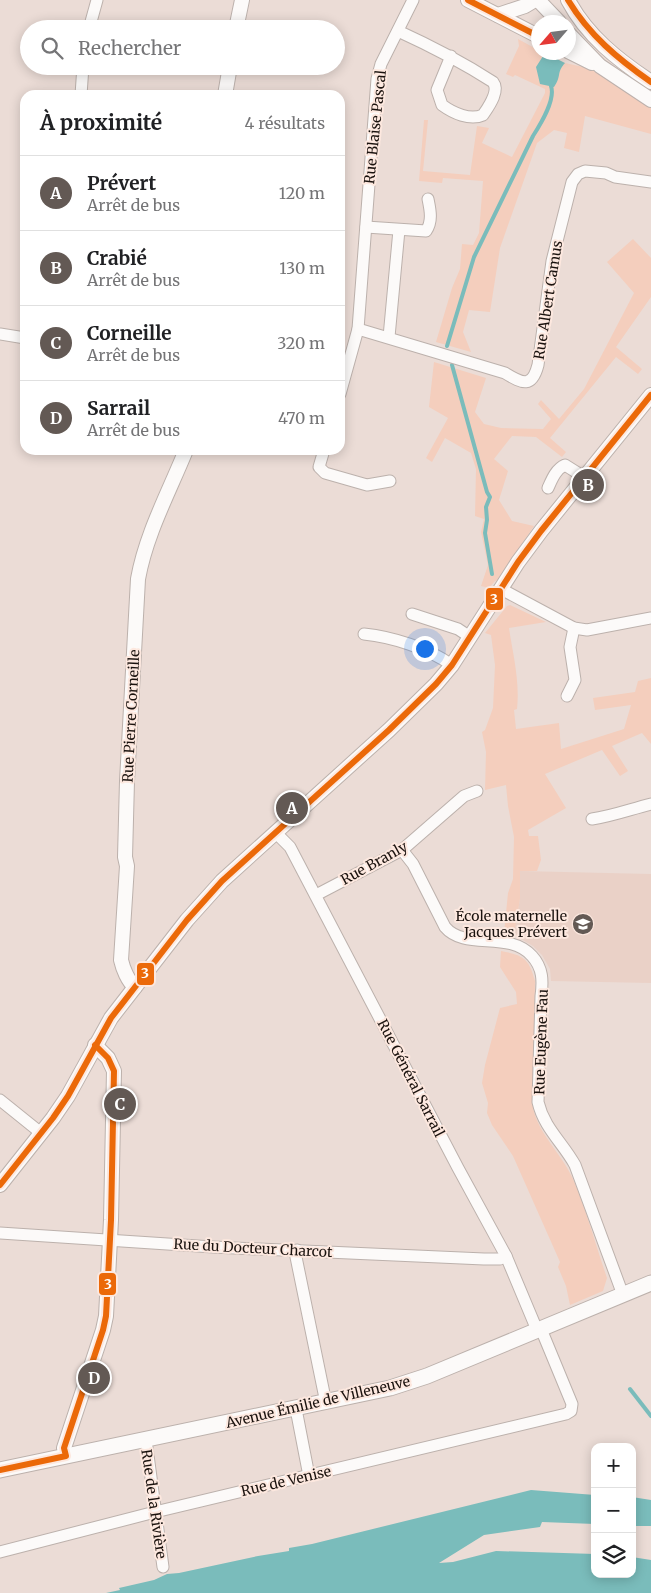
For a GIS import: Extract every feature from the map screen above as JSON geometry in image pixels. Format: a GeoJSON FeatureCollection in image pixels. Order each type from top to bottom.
{"type":"FeatureCollection","features":[{"type":"Feature","properties":{"kind":"main road","name":"Avenue Émilie de Villeneuve"},"geometry":{"type":"LineString","coordinates":[[0,1470],[378,1392],[413,1381],[651,1283]]}},
{"type":"Feature","properties":{"kind":"street"},"geometry":{"type":"LineString","coordinates":[[91,20],[97,0]]}},
{"type":"Feature","properties":{"kind":"street"},"geometry":{"type":"LineString","coordinates":[[238,20],[242,0]]}},
{"type":"Feature","properties":{"kind":"street","name":"Rue Blaise Pascal"},"geometry":{"type":"LineString","coordinates":[[345,376],[358,328],[377,79],[382,64],[413,0]]}},
{"type":"Feature","properties":{"kind":"street"},"geometry":{"type":"LineString","coordinates":[[498,15],[526,6],[537,0],[552,15]]}},
{"type":"Feature","properties":{"kind":"street"},"geometry":{"type":"LineString","coordinates":[[568,0],[588,29],[609,51],[651,82]]}},
{"type":"Feature","properties":{"kind":"street"},"geometry":{"type":"LineString","coordinates":[[471,1],[531,32]]}},
{"type":"Feature","properties":{"kind":"street"},"geometry":{"type":"LineString","coordinates":[[398,31],[451,56],[493,82],[496,91],[484,115],[476,117],[462,116],[442,105],[437,90],[451,56]]}},
{"type":"Feature","properties":{"kind":"street"},"geometry":{"type":"LineString","coordinates":[[576,41],[600,66]]}},
{"type":"Feature","properties":{"kind":"street"},"geometry":{"type":"LineString","coordinates":[[576,55],[600,66],[651,100]]}},
{"type":"Feature","properties":{"kind":"street"},"geometry":{"type":"LineString","coordinates":[[81,90],[82,75]]}},
{"type":"Feature","properties":{"kind":"street"},"geometry":{"type":"LineString","coordinates":[[226,90],[228,75]]}},
{"type":"Feature","properties":{"kind":"street","name":"Rue Albert Camus"},"geometry":{"type":"LineString","coordinates":[[358,328],[505,373],[524,382],[530,381],[534,378],[538,365],[552,261],[572,182],[578,174],[585,171],[651,182]]}},
{"type":"Feature","properties":{"kind":"street"},"geometry":{"type":"LineString","coordinates":[[366,227],[426,231],[429,227],[430,216],[428,199]]}},
{"type":"Feature","properties":{"kind":"street"},"geometry":{"type":"LineString","coordinates":[[389,337],[399,230]]}},
{"type":"Feature","properties":{"kind":"street"},"geometry":{"type":"LineString","coordinates":[[0,334],[20,337]]}},
{"type":"Feature","properties":{"kind":"street"},"geometry":{"type":"LineString","coordinates":[[0,1185],[68,1096],[111,1018],[204,901],[222,881],[426,695],[452,665],[518,562],[541,531],[651,395]]}},
{"type":"Feature","properties":{"kind":"street","name":"Rue Pierre Corneille"},"geometry":{"type":"LineString","coordinates":[[135,987],[122,966],[121,960],[127,866],[125,858],[128,764],[138,579],[150,534],[184,455]]}},
{"type":"Feature","properties":{"kind":"street"},"geometry":{"type":"LineString","coordinates":[[323,455],[319,467],[325,473],[367,485],[390,481]]}},
{"type":"Feature","properties":{"kind":"street"},"geometry":{"type":"LineString","coordinates":[[548,488],[553,476],[565,465],[584,477]]}},
{"type":"Feature","properties":{"kind":"street"},"geometry":{"type":"LineString","coordinates":[[501,589],[574,628],[587,630],[651,618]]}},
{"type":"Feature","properties":{"kind":"street"},"geometry":{"type":"LineString","coordinates":[[412,614],[458,629],[470,637]]}},
{"type":"Feature","properties":{"kind":"street"},"geometry":{"type":"LineString","coordinates":[[567,696],[575,680],[570,647],[574,628]]}},
{"type":"Feature","properties":{"kind":"street"},"geometry":{"type":"LineString","coordinates":[[364,634],[386,638],[427,651],[452,665]]}},
{"type":"Feature","properties":{"kind":"street","name":"Rue Branly"},"geometry":{"type":"LineString","coordinates":[[316,895],[402,850],[464,796],[477,791]]}},
{"type":"Feature","properties":{"kind":"street"},"geometry":{"type":"LineString","coordinates":[[592,819],[613,816],[625,810],[651,804]]}},
{"type":"Feature","properties":{"kind":"street","name":"Rue Général Sarrail"},"geometry":{"type":"LineString","coordinates":[[275,832],[290,847],[506,1256],[572,1404],[571,1411]]}},
{"type":"Feature","properties":{"kind":"street","name":"Rue Eugène Fau"},"geometry":{"type":"LineString","coordinates":[[402,850],[413,864],[445,928],[449,932],[459,937],[515,944],[528,951],[538,964],[543,979],[538,1102],[543,1119],[560,1144],[566,1149],[582,1178],[624,1295]]}},
{"type":"Feature","properties":{"kind":"street"},"geometry":{"type":"LineString","coordinates":[[66,1456],[64,1448],[105,1324],[111,1220],[114,1072],[108,1058],[95,1045]]}},
{"type":"Feature","properties":{"kind":"street"},"geometry":{"type":"LineString","coordinates":[[0,1100],[41,1132]]}},
{"type":"Feature","properties":{"kind":"street","name":"Rue du Docteur Charcot"},"geometry":{"type":"LineString","coordinates":[[0,1233],[213,1247],[493,1260],[506,1256]]}},
{"type":"Feature","properties":{"kind":"street"},"geometry":{"type":"LineString","coordinates":[[297,1250],[296,1257],[326,1403]]}},
{"type":"Feature","properties":{"kind":"street"},"geometry":{"type":"LineString","coordinates":[[296,1409],[309,1476]]}},
{"type":"Feature","properties":{"kind":"street","name":"Rue de Venise"},"geometry":{"type":"LineString","coordinates":[[0,1552],[155,1512],[566,1414],[571,1411]]}},
{"type":"Feature","properties":{"kind":"street","name":"Rue de la Rivière"},"geometry":{"type":"LineString","coordinates":[[146,1440],[163,1567]]}},
{"type":"Feature","properties":{"kind":"shaded area"},"geometry":{"type":"Polygon","coordinates":[[[518,39],[531,46],[531,60],[558,60],[588,68],[605,77],[651,108],[651,134],[585,116],[579,152],[564,148],[567,133],[554,130],[537,143],[500,248],[490,312],[469,310],[463,332],[471,352],[436,342],[452,288],[460,269],[462,244],[473,245],[479,233],[483,181],[443,178],[442,183],[419,181],[424,120],[428,120],[423,171],[470,175],[477,126],[489,128],[482,143],[512,157],[545,93],[545,89],[515,75],[513,77],[506,74],[519,46],[518,39]]]}},
{"type":"Feature","properties":{"kind":"shaded area"},"geometry":{"type":"Polygon","coordinates":[[[633,239],[651,258],[651,297],[616,347],[642,369],[638,374],[616,357],[550,438],[566,452],[562,457],[536,437],[512,436],[494,459],[508,471],[499,500],[512,521],[534,526],[498,580],[489,588],[481,586],[488,565],[481,532],[484,519],[475,516],[476,469],[471,453],[445,438],[432,462],[426,458],[448,418],[429,407],[434,362],[486,378],[475,412],[484,424],[501,428],[543,429],[551,419],[538,404],[541,400],[559,419],[584,389],[634,293],[607,262],[633,239]]]}},
{"type":"Feature","properties":{"kind":"shaded area"},"geometry":{"type":"Polygon","coordinates":[[[510,605],[546,622],[509,628],[518,688],[517,709],[514,710],[516,729],[559,723],[561,749],[624,729],[631,705],[595,710],[593,698],[635,692],[638,681],[651,678],[651,744],[642,733],[612,746],[628,771],[620,776],[602,750],[545,774],[566,808],[528,830],[529,836],[538,836],[541,860],[537,871],[520,871],[520,899],[514,935],[504,933],[508,893],[513,879],[514,837],[506,785],[485,790],[486,752],[482,732],[485,730],[493,708],[495,665],[491,635],[485,633],[507,606],[510,605]]]}},
{"type":"Feature","properties":{"kind":"shaded area"},"geometry":{"type":"Polygon","coordinates":[[[520,871],[651,874],[651,983],[551,981],[550,969],[542,955],[533,946],[514,935],[520,899],[520,871]]]}},
{"type":"Feature","properties":{"kind":"shaded area"},"geometry":{"type":"Polygon","coordinates":[[[501,951],[520,956],[527,962],[533,973],[535,981],[533,1108],[545,1136],[573,1179],[587,1215],[607,1278],[603,1291],[570,1305],[566,1286],[558,1267],[560,1262],[513,1156],[492,1125],[487,1113],[488,1103],[482,1083],[500,1008],[517,1004],[516,992],[500,967],[501,951]]]}},
{"type":"Feature","properties":{"kind":"water"},"geometry":{"type":"Polygon","coordinates":[[[540,60],[559,60],[565,63],[554,87],[540,84],[536,67],[540,60]]]}},
{"type":"Feature","properties":{"kind":"water"},"geometry":{"type":"Polygon","coordinates":[[[531,1490],[591,1495],[591,1524],[542,1522],[540,1527],[484,1535],[439,1563],[453,1562],[496,1551],[591,1554],[591,1578],[636,1578],[636,1558],[651,1560],[651,1593],[106,1593],[154,1580],[167,1574],[289,1551],[289,1548],[531,1490]]]}},
{"type":"Feature","properties":{"kind":"water"},"geometry":{"type":"Polygon","coordinates":[[[636,1498],[651,1500],[651,1526],[636,1526],[636,1498]]]}},
{"type":"Feature","properties":{"kind":"waterway"},"geometry":{"type":"LineString","coordinates":[[447,346],[474,257],[546,112],[551,98],[551,86]]}},
{"type":"Feature","properties":{"kind":"waterway"},"geometry":{"type":"LineString","coordinates":[[452,365],[490,497],[486,507],[485,533],[492,574]]}},
{"type":"Feature","properties":{"kind":"waterway"},"geometry":{"type":"LineString","coordinates":[[630,1389],[651,1416]]}},
{"type":"Feature","properties":{"kind":"transit line","name":"3"},"geometry":{"type":"LineString","coordinates":[[468,0],[531,32]]}},
{"type":"Feature","properties":{"kind":"transit line","name":"3"},"geometry":{"type":"LineString","coordinates":[[568,0],[576,13],[605,46],[651,82]]}},
{"type":"Feature","properties":{"kind":"transit line","name":"3"},"geometry":{"type":"LineString","coordinates":[[0,1185],[68,1096],[111,1018],[187,920],[222,881],[389,730],[436,684],[452,665],[518,562],[541,531],[651,395]]}},
{"type":"Feature","properties":{"kind":"transit line","name":"3"},"geometry":{"type":"LineString","coordinates":[[0,1470],[66,1456],[64,1448],[103,1330],[106,1316],[111,1220],[114,1071],[108,1058],[95,1045]]}},
{"type":"Feature","properties":{"kind":"place","name":"Crabié"},"geometry":{"type":"Point","coordinates":[588,485]}},
{"type":"Feature","properties":{"kind":"place","name":"Prévert"},"geometry":{"type":"Point","coordinates":[292,808]}},
{"type":"Feature","properties":{"kind":"place","name":"École maternelle Jacques Prévert"},"geometry":{"type":"Point","coordinates":[583,924]}},
{"type":"Feature","properties":{"kind":"place","name":"Corneille"},"geometry":{"type":"Point","coordinates":[120,1104]}},
{"type":"Feature","properties":{"kind":"place","name":"Sarrail"},"geometry":{"type":"Point","coordinates":[94,1378]}}]}
